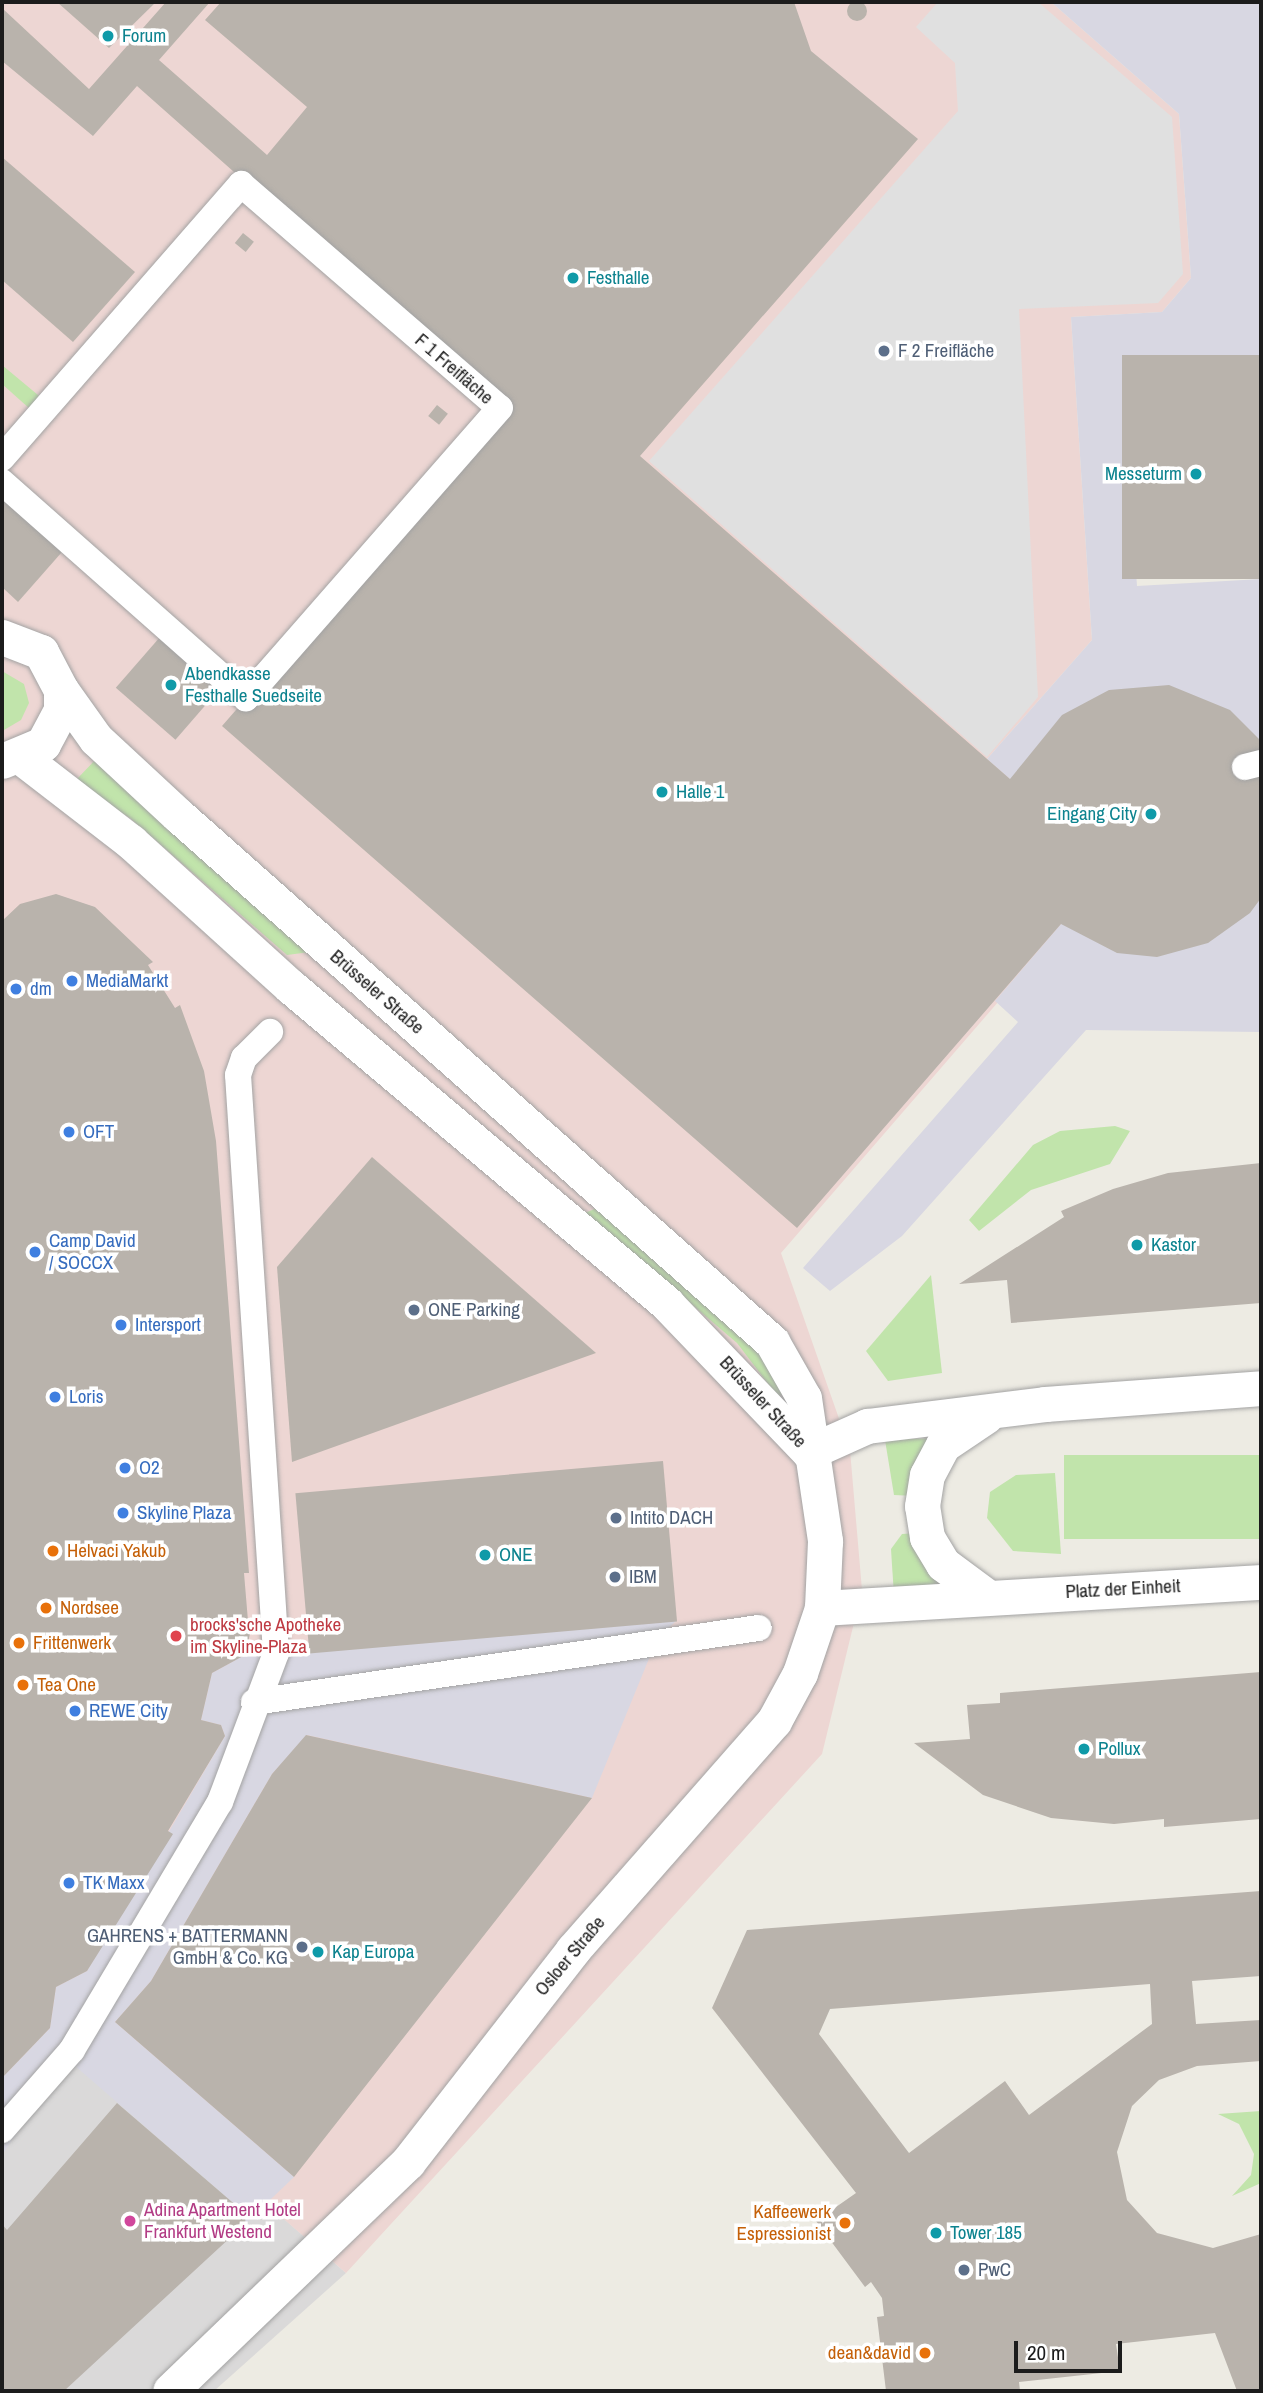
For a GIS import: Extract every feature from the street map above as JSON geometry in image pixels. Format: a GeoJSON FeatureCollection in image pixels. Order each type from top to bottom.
{"type":"FeatureCollection","features":[{"type":"Feature","properties":{"kind":"street","name":"F 1 Freifläche"},"geometry":{"type":"LineString","coordinates":[[2,458],[241,184],[500,408],[246,698],[2,482]]}},
{"type":"Feature","properties":{"kind":"street","name":"Brüsseler Straße"},"geometry":{"type":"LineString","coordinates":[[2,637],[41,652],[61,690],[96,739],[772,1342],[802,1390],[808,1452]]}},
{"type":"Feature","properties":{"kind":"street"},"geometry":{"type":"LineString","coordinates":[[11,759],[54,729],[61,690]]}},
{"type":"Feature","properties":{"kind":"street","name":"Brüsseler Straße"},"geometry":{"type":"LineString","coordinates":[[11,759],[131,842],[291,987],[667,1304],[808,1452]]}},
{"type":"Feature","properties":{"kind":"street"},"geometry":{"type":"LineString","coordinates":[[291,987],[326,970],[372,988]]}},
{"type":"Feature","properties":{"kind":"street"},"geometry":{"type":"LineString","coordinates":[[2,2130],[72,2050],[220,1802],[254,1702],[276,1653],[238,1075],[244,1058],[270,1032]]}},
{"type":"Feature","properties":{"kind":"street"},"geometry":{"type":"LineString","coordinates":[[808,1452],[867,1426],[1261,1388]]}},
{"type":"Feature","properties":{"kind":"street"},"geometry":{"type":"LineString","coordinates":[[985,1595],[943,1564],[928,1537],[922,1506],[928,1475],[943,1446],[992,1413]]}},
{"type":"Feature","properties":{"kind":"street","name":"Osloer Straße"},"geometry":{"type":"LineString","coordinates":[[170,2391],[408,2162],[573,1950],[714,1794],[774,1721],[800,1672],[822,1608],[825,1541],[808,1452]]}},
{"type":"Feature","properties":{"kind":"street","name":"Platz der Einheit"},"geometry":{"type":"LineString","coordinates":[[822,1608],[985,1595],[1261,1581]]}},
{"type":"Feature","properties":{"kind":"street"},"geometry":{"type":"LineString","coordinates":[[254,1702],[759,1628]]}},
{"type":"Feature","properties":{"kind":"shaded area"},"geometry":{"type":"Polygon","coordinates":[[[2,2],[1051,2],[1179,114],[1191,278],[1162,312],[1071,317],[1092,640],[987,759],[1242,720],[781,1253],[850,1450],[862,1590],[822,1754],[346,2273],[81,2043],[2,2126],[2,2]]]}},
{"type":"Feature","properties":{"kind":"shaded area","name":"F 2 Freifläche"},"geometry":{"type":"Polygon","coordinates":[[[938,2],[1038,2],[1172,117],[1183,274],[1158,303],[1019,309],[1038,697],[987,757],[649,461],[958,111],[955,63],[916,27],[938,2]]]}},
{"type":"Feature","properties":{"kind":"shaded area"},"geometry":{"type":"Polygon","coordinates":[[[1051,2],[1261,2],[1261,355],[1122,365],[1137,586],[1261,579],[1261,1032],[1086,1030],[902,1236],[830,1291],[803,1268],[1018,1022],[995,1001],[1061,924],[1041,806],[987,759],[1092,640],[1071,317],[1162,312],[1191,278],[1179,114],[1051,2]]]}},
{"type":"Feature","properties":{"kind":"shaded area"},"geometry":{"type":"Polygon","coordinates":[[[676,1621],[657,1639],[592,1798],[307,1735],[272,1774],[151,1981],[115,2022],[294,2177],[245,2224],[246,2214],[67,2059],[2,2155],[2,2078],[50,2028],[56,1987],[87,1971],[225,1736],[221,1725],[201,1720],[212,1673],[245,1655],[676,1621]]]}},
{"type":"Feature","properties":{"kind":"shaded area"},"geometry":{"type":"Polygon","coordinates":[[[81,2042],[346,2273],[214,2391],[2,2391],[2,2126],[81,2042]]]}},
{"type":"Feature","properties":{"kind":"green space"},"geometry":{"type":"Polygon","coordinates":[[[2,365],[50,405],[39,417],[2,384],[2,365]]]}},
{"type":"Feature","properties":{"kind":"green space"},"geometry":{"type":"Polygon","coordinates":[[[2,671],[24,684],[29,703],[21,720],[4,730],[2,671]]]}},
{"type":"Feature","properties":{"kind":"green space"},"geometry":{"type":"Polygon","coordinates":[[[97,758],[310,952],[287,955],[130,818],[94,795],[77,779],[97,758]]]}},
{"type":"Feature","properties":{"kind":"green space"},"geometry":{"type":"Polygon","coordinates":[[[1115,1126],[1130,1131],[1110,1164],[1031,1190],[979,1231],[969,1220],[1033,1145],[1060,1131],[1115,1126]]]}},
{"type":"Feature","properties":{"kind":"green space"},"geometry":{"type":"Polygon","coordinates":[[[604,1205],[747,1331],[790,1389],[778,1397],[737,1343],[585,1213],[604,1205]]]}},
{"type":"Feature","properties":{"kind":"green space"},"geometry":{"type":"Polygon","coordinates":[[[931,1275],[942,1373],[888,1381],[866,1351],[931,1275]]]}},
{"type":"Feature","properties":{"kind":"green space"},"geometry":{"type":"Polygon","coordinates":[[[939,1438],[915,1496],[894,1495],[885,1440],[939,1438]]]}},
{"type":"Feature","properties":{"kind":"green space"},"geometry":{"type":"Polygon","coordinates":[[[1064,1455],[1261,1455],[1261,1539],[1064,1539],[1064,1455]]]}},
{"type":"Feature","properties":{"kind":"green space"},"geometry":{"type":"Polygon","coordinates":[[[1055,1473],[1061,1554],[1013,1551],[987,1518],[990,1492],[1016,1475],[1055,1473]]]}},
{"type":"Feature","properties":{"kind":"green space"},"geometry":{"type":"Polygon","coordinates":[[[917,1533],[951,1591],[894,1596],[891,1549],[902,1534],[917,1533]]]}},
{"type":"Feature","properties":{"kind":"green space"},"geometry":{"type":"Polygon","coordinates":[[[1261,2111],[1261,2183],[1232,2196],[1251,2175],[1254,2154],[1239,2124],[1218,2114],[1261,2111]]]}},
{"type":"Feature","properties":{"kind":"building"},"geometry":{"type":"Polygon","coordinates":[[[857,1],[864,4],[867,11],[864,18],[857,21],[850,18],[847,11],[850,4],[857,1]]]}},
{"type":"Feature","properties":{"kind":"building","name":"Forum"},"geometry":{"type":"Polygon","coordinates":[[[57,2],[156,2],[109,48],[57,2]]]}},
{"type":"Feature","properties":{"kind":"building"},"geometry":{"type":"Polygon","coordinates":[[[166,2],[210,2],[159,60],[267,155],[307,107],[205,20],[221,2],[794,2],[811,51],[918,139],[640,456],[1010,779],[1062,715],[1109,690],[1169,685],[1230,710],[1261,741],[1261,898],[1250,913],[1208,943],[1157,957],[1117,953],[1061,924],[797,1228],[222,726],[500,408],[137,86],[93,136],[2,61],[2,8],[89,89],[166,2]]]}},
{"type":"Feature","properties":{"kind":"building"},"geometry":{"type":"Polygon","coordinates":[[[2,157],[135,272],[73,342],[2,280],[2,157]]]}},
{"type":"Feature","properties":{"kind":"building"},"geometry":{"type":"Polygon","coordinates":[[[243,233],[254,242],[246,252],[235,243],[243,233]]]}},
{"type":"Feature","properties":{"kind":"building","name":"Messeturm"},"geometry":{"type":"Polygon","coordinates":[[[1122,355],[1261,355],[1261,579],[1122,579],[1122,355]]]}},
{"type":"Feature","properties":{"kind":"building"},"geometry":{"type":"Polygon","coordinates":[[[437,405],[448,414],[439,425],[428,416],[437,405]]]}},
{"type":"Feature","properties":{"kind":"building"},"geometry":{"type":"Polygon","coordinates":[[[10,492],[69,544],[18,602],[2,587],[2,501],[10,492]]]}},
{"type":"Feature","properties":{"kind":"building","name":"Abendkasse Festhalle Suedseite"},"geometry":{"type":"Polygon","coordinates":[[[167,629],[227,681],[175,740],[116,688],[167,629]]]}},
{"type":"Feature","properties":{"kind":"building","name":"Skyline Plaza"},"geometry":{"type":"Polygon","coordinates":[[[56,894],[95,907],[153,962],[148,965],[175,1008],[180,1005],[204,1071],[216,1141],[249,1573],[244,1573],[248,1621],[253,1621],[245,1655],[212,1673],[201,1720],[221,1725],[225,1736],[168,1831],[173,1834],[87,1971],[56,1987],[50,2028],[2,2078],[2,921],[20,904],[56,894]]]}},
{"type":"Feature","properties":{"kind":"building","name":"ONE Parking"},"geometry":{"type":"Polygon","coordinates":[[[372,1157],[596,1353],[292,1462],[277,1267],[372,1157]]]}},
{"type":"Feature","properties":{"kind":"building","name":"Kastor"},"geometry":{"type":"Polygon","coordinates":[[[1261,1163],[1261,1303],[1011,1323],[1007,1280],[959,1284],[1064,1217],[1061,1211],[1113,1189],[1168,1173],[1261,1163]]]}},
{"type":"Feature","properties":{"kind":"building","name":"ONE"},"geometry":{"type":"Polygon","coordinates":[[[663,1461],[677,1621],[309,1654],[295,1493],[663,1461]]]}},
{"type":"Feature","properties":{"kind":"building","name":"Pollux"},"geometry":{"type":"Polygon","coordinates":[[[1261,1672],[1261,1819],[1164,1827],[1164,1819],[1114,1824],[1051,1818],[983,1795],[914,1743],[970,1739],[967,1705],[1000,1703],[1000,1693],[1261,1672]]]}},
{"type":"Feature","properties":{"kind":"building","name":"Kap Europa"},"geometry":{"type":"Polygon","coordinates":[[[306,1735],[592,1798],[294,2177],[115,2022],[151,1981],[272,1774],[306,1735]]]}},
{"type":"Feature","properties":{"kind":"building"},"geometry":{"type":"Polygon","coordinates":[[[1261,1891],[1261,1976],[1192,1981],[1196,2024],[1261,2020],[1261,2061],[1197,2066],[1159,2080],[1132,2106],[1117,2152],[1127,2200],[1157,2233],[1213,2248],[1261,2234],[1261,2391],[1237,2391],[1215,2333],[1116,2344],[1120,2371],[1019,2382],[1020,2391],[886,2391],[877,2317],[884,2316],[882,2298],[871,2282],[865,2287],[816,2221],[856,2193],[712,2008],[747,1930],[1261,1891]],[[1150,1984],[830,2009],[819,2034],[909,2153],[1005,2081],[1029,2115],[1152,2024],[1150,1984]]]}},
{"type":"Feature","properties":{"kind":"building","name":"Adina Apartment Hotel Frankfurt Westend"},"geometry":{"type":"Polygon","coordinates":[[[117,2103],[246,2214],[245,2224],[64,2391],[2,2391],[2,2224],[7,2230],[117,2103]]]}},
{"type":"Feature","properties":{"kind":"place","name":"Forum"},"geometry":{"type":"Point","coordinates":[108,36]}},
{"type":"Feature","properties":{"kind":"place","name":"Festhalle"},"geometry":{"type":"Point","coordinates":[573,278]}},
{"type":"Feature","properties":{"kind":"place","name":"F 2 Freifläche"},"geometry":{"type":"Point","coordinates":[884,351]}},
{"type":"Feature","properties":{"kind":"place","name":"Messeturm"},"geometry":{"type":"Point","coordinates":[1196,474]}},
{"type":"Feature","properties":{"kind":"place","name":"Abendkasse Festhalle Suedseite"},"geometry":{"type":"Point","coordinates":[171,685]}},
{"type":"Feature","properties":{"kind":"place","name":"Halle 1"},"geometry":{"type":"Point","coordinates":[662,792]}},
{"type":"Feature","properties":{"kind":"place","name":"Eingang City"},"geometry":{"type":"Point","coordinates":[1151,814]}},
{"type":"Feature","properties":{"kind":"place","name":"MediaMarkt"},"geometry":{"type":"Point","coordinates":[72,981]}},
{"type":"Feature","properties":{"kind":"place","name":"dm"},"geometry":{"type":"Point","coordinates":[16,989]}},
{"type":"Feature","properties":{"kind":"place","name":"OFT"},"geometry":{"type":"Point","coordinates":[69,1132]}},
{"type":"Feature","properties":{"kind":"place","name":"Kastor"},"geometry":{"type":"Point","coordinates":[1137,1245]}},
{"type":"Feature","properties":{"kind":"place","name":"Camp David / SOCCX"},"geometry":{"type":"Point","coordinates":[35,1252]}},
{"type":"Feature","properties":{"kind":"place","name":"ONE Parking"},"geometry":{"type":"Point","coordinates":[414,1310]}},
{"type":"Feature","properties":{"kind":"place","name":"Intersport"},"geometry":{"type":"Point","coordinates":[121,1325]}},
{"type":"Feature","properties":{"kind":"place","name":"Loris"},"geometry":{"type":"Point","coordinates":[55,1397]}},
{"type":"Feature","properties":{"kind":"place","name":"O2"},"geometry":{"type":"Point","coordinates":[125,1468]}},
{"type":"Feature","properties":{"kind":"place","name":"Skyline Plaza"},"geometry":{"type":"Point","coordinates":[123,1513]}},
{"type":"Feature","properties":{"kind":"place","name":"Intito DACH"},"geometry":{"type":"Point","coordinates":[616,1518]}},
{"type":"Feature","properties":{"kind":"place","name":"Helvaci Yakub"},"geometry":{"type":"Point","coordinates":[53,1551]}},
{"type":"Feature","properties":{"kind":"place","name":"ONE"},"geometry":{"type":"Point","coordinates":[485,1555]}},
{"type":"Feature","properties":{"kind":"place","name":"IBM"},"geometry":{"type":"Point","coordinates":[615,1577]}},
{"type":"Feature","properties":{"kind":"place","name":"Nordsee"},"geometry":{"type":"Point","coordinates":[46,1608]}},
{"type":"Feature","properties":{"kind":"place","name":"brocks'sche Apotheke im Skyline-Plaza"},"geometry":{"type":"Point","coordinates":[176,1636]}},
{"type":"Feature","properties":{"kind":"place","name":"Frittenwerk"},"geometry":{"type":"Point","coordinates":[19,1643]}},
{"type":"Feature","properties":{"kind":"place","name":"Tea One"},"geometry":{"type":"Point","coordinates":[23,1685]}},
{"type":"Feature","properties":{"kind":"place","name":"REWE City"},"geometry":{"type":"Point","coordinates":[75,1711]}},
{"type":"Feature","properties":{"kind":"place","name":"Pollux"},"geometry":{"type":"Point","coordinates":[1084,1749]}},
{"type":"Feature","properties":{"kind":"place","name":"TK Maxx"},"geometry":{"type":"Point","coordinates":[69,1883]}},
{"type":"Feature","properties":{"kind":"place","name":"GAHRENS + BATTERMANN GmbH & Co. KG"},"geometry":{"type":"Point","coordinates":[302,1947]}},
{"type":"Feature","properties":{"kind":"place","name":"Kap Europa"},"geometry":{"type":"Point","coordinates":[318,1952]}},
{"type":"Feature","properties":{"kind":"place","name":"Adina Apartment Hotel Frankfurt Westend"},"geometry":{"type":"Point","coordinates":[130,2221]}},
{"type":"Feature","properties":{"kind":"place","name":"Kaffeewerk Espressionist"},"geometry":{"type":"Point","coordinates":[845,2223]}},
{"type":"Feature","properties":{"kind":"place","name":"Tower 185"},"geometry":{"type":"Point","coordinates":[936,2233]}},
{"type":"Feature","properties":{"kind":"place","name":"PwC"},"geometry":{"type":"Point","coordinates":[964,2270]}},
{"type":"Feature","properties":{"kind":"place","name":"dean&david"},"geometry":{"type":"Point","coordinates":[925,2353]}}]}
